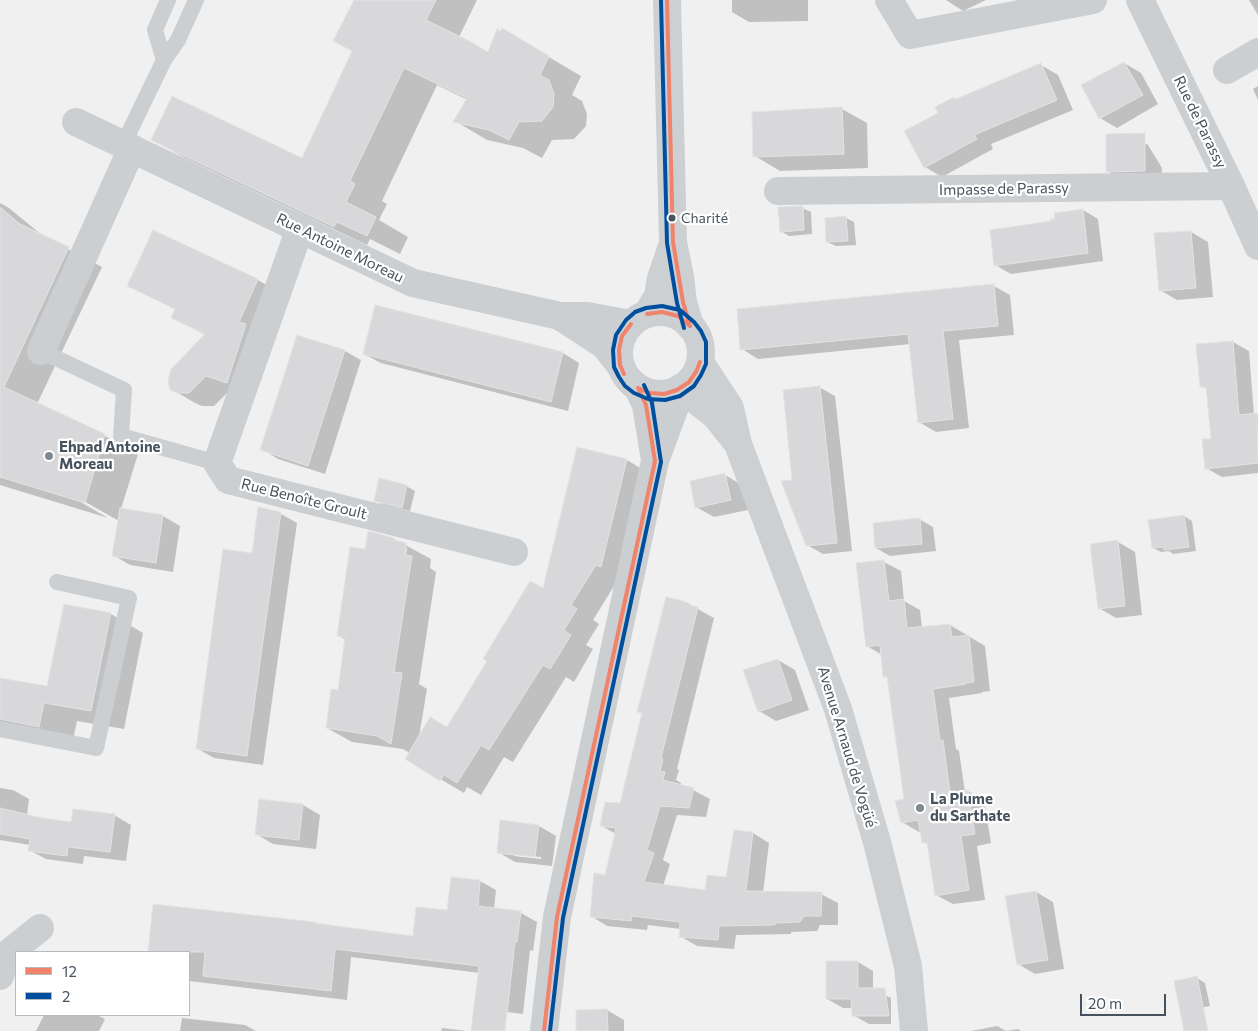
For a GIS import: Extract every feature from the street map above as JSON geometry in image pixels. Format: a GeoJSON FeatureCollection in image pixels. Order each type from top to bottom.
{"type":"FeatureCollection","features":[{"type":"Feature","properties":{"kind":"street","name":"Avenue Arnaud de Vogüé"},"geometry":{"type":"LineString","coordinates":[[667,0],[673,242],[683,302],[690,326],[700,343],[700,362],[730,408],[738,444],[838,709],[877,842],[908,966],[914,1031]]}},
{"type":"Feature","properties":{"kind":"street"},"geometry":{"type":"LineString","coordinates":[[889,0],[910,35],[1093,0]]}},
{"type":"Feature","properties":{"kind":"street","name":"Rue de Parassy"},"geometry":{"type":"LineString","coordinates":[[1140,0],[1231,186],[1258,246]]}},
{"type":"Feature","properties":{"kind":"street"},"geometry":{"type":"LineString","coordinates":[[1228,70],[1258,52]]}},
{"type":"Feature","properties":{"kind":"street","name":"Rue Antoine Moreau"},"geometry":{"type":"LineString","coordinates":[[76,122],[413,282],[560,316],[639,319]]}},
{"type":"Feature","properties":{"kind":"street"},"geometry":{"type":"LineString","coordinates":[[41,351],[128,146]]}},
{"type":"Feature","properties":{"kind":"street","name":"Impasse de Parassy"},"geometry":{"type":"LineString","coordinates":[[778,192],[1231,186]]}},
{"type":"Feature","properties":{"kind":"street"},"geometry":{"type":"LineString","coordinates":[[217,463],[300,228]]}},
{"type":"Feature","properties":{"kind":"street","name":"Avenue Arnaud de Vogüé"},"geometry":{"type":"LineString","coordinates":[[620,365],[619,350],[622,336],[658,296],[661,278],[673,242]]}},
{"type":"Feature","properties":{"kind":"street"},"geometry":{"type":"LineString","coordinates":[[639,319],[662,312],[678,316],[690,326]]}},
{"type":"Feature","properties":{"kind":"street","name":"Rue Antoine Moreau"},"geometry":{"type":"LineString","coordinates":[[560,316],[604,345],[620,365]]}},
{"type":"Feature","properties":{"kind":"street"},"geometry":{"type":"LineString","coordinates":[[638,388],[650,393],[664,394],[679,389],[689,382],[700,362]]}},
{"type":"Feature","properties":{"kind":"street"},"geometry":{"type":"LineString","coordinates":[[620,365],[624,374],[638,388],[646,405],[655,461]]}},
{"type":"Feature","properties":{"kind":"street","name":"Avenue Arnaud de Vogüé"},"geometry":{"type":"LineString","coordinates":[[679,389],[716,416],[738,444]]}},
{"type":"Feature","properties":{"kind":"street"},"geometry":{"type":"LineString","coordinates":[[544,1031],[557,917],[655,461],[675,407],[679,389]]}},
{"type":"Feature","properties":{"kind":"street","name":"Rue Benoîte Groult"},"geometry":{"type":"LineString","coordinates":[[217,463],[228,480],[514,552]]}},
{"type":"Feature","properties":{"kind":"street"},"geometry":{"type":"LineString","coordinates":[[0,976],[6,955],[40,928]]}},
{"type":"Feature","properties":{"kind":"lane"},"geometry":{"type":"LineString","coordinates":[[164,60],[155,30],[168,0]]}},
{"type":"Feature","properties":{"kind":"lane"},"geometry":{"type":"LineString","coordinates":[[128,146],[164,60],[178,40],[196,0]]}},
{"type":"Feature","properties":{"kind":"lane"},"geometry":{"type":"LineString","coordinates":[[41,351],[124,390],[121,436],[217,463]]}},
{"type":"Feature","properties":{"kind":"lane"},"geometry":{"type":"LineString","coordinates":[[0,729],[96,748],[129,598],[57,582]]}},
{"type":"Feature","properties":{"kind":"building"},"geometry":{"type":"Polygon","coordinates":[[[354,0],[436,0],[426,20],[488,52],[497,29],[501,31],[502,28],[549,56],[540,75],[549,80],[554,94],[553,107],[542,121],[519,122],[509,140],[489,130],[453,122],[467,98],[404,68],[350,181],[355,184],[346,202],[376,217],[367,236],[337,222],[334,227],[151,140],[172,96],[302,158],[352,51],[333,41],[354,0]]]}},
{"type":"Feature","properties":{"kind":"building"},"geometry":{"type":"Polygon","coordinates":[[[1124,62],[1143,95],[1099,119],[1081,85],[1124,62]]]}},
{"type":"Feature","properties":{"kind":"building"},"geometry":{"type":"Polygon","coordinates":[[[1041,63],[1057,100],[974,135],[977,139],[924,168],[904,131],[938,113],[935,107],[954,97],[956,99],[1041,63]]]}},
{"type":"Feature","properties":{"kind":"building"},"geometry":{"type":"Polygon","coordinates":[[[842,107],[844,154],[753,157],[752,112],[842,107]]]}},
{"type":"Feature","properties":{"kind":"building"},"geometry":{"type":"Polygon","coordinates":[[[1145,133],[1145,171],[1106,172],[1106,134],[1145,133]]]}},
{"type":"Feature","properties":{"kind":"building"},"geometry":{"type":"Polygon","coordinates":[[[803,206],[804,230],[780,232],[778,207],[803,206]]]}},
{"type":"Feature","properties":{"kind":"building"},"geometry":{"type":"Polygon","coordinates":[[[0,207],[20,224],[69,247],[4,387],[105,434],[85,503],[0,477],[0,207]]]}},
{"type":"Feature","properties":{"kind":"building"},"geometry":{"type":"Polygon","coordinates":[[[1083,209],[1088,253],[994,266],[990,230],[1051,221],[1051,219],[1055,219],[1054,213],[1083,209]]]}},
{"type":"Feature","properties":{"kind":"building"},"geometry":{"type":"Polygon","coordinates":[[[846,216],[848,241],[826,242],[825,218],[846,216]]]}},
{"type":"Feature","properties":{"kind":"building"},"geometry":{"type":"Polygon","coordinates":[[[153,230],[258,279],[239,322],[246,324],[227,383],[206,376],[189,393],[177,393],[170,390],[168,381],[171,369],[205,334],[171,318],[175,309],[127,286],[153,230]]]}},
{"type":"Feature","properties":{"kind":"building"},"geometry":{"type":"Polygon","coordinates":[[[1191,231],[1196,288],[1159,291],[1154,233],[1191,231]]]}},
{"type":"Feature","properties":{"kind":"building"},"geometry":{"type":"Polygon","coordinates":[[[994,284],[998,326],[943,331],[953,419],[918,423],[908,334],[740,350],[737,309],[994,284]]]}},
{"type":"Feature","properties":{"kind":"building"},"geometry":{"type":"Polygon","coordinates":[[[375,305],[563,352],[551,402],[363,354],[375,305]]]}},
{"type":"Feature","properties":{"kind":"building"},"geometry":{"type":"Polygon","coordinates":[[[297,335],[345,350],[308,466],[260,450],[297,335]]]}},
{"type":"Feature","properties":{"kind":"building"},"geometry":{"type":"Polygon","coordinates":[[[1233,341],[1239,415],[1257,413],[1258,463],[1205,469],[1202,439],[1211,439],[1206,387],[1200,387],[1196,344],[1233,341]]]}},
{"type":"Feature","properties":{"kind":"building"},"geometry":{"type":"Polygon","coordinates":[[[820,386],[837,543],[806,546],[781,481],[792,480],[783,390],[820,386]]]}},
{"type":"Feature","properties":{"kind":"building"},"geometry":{"type":"Polygon","coordinates":[[[577,447],[627,459],[601,567],[596,565],[571,605],[577,609],[564,630],[571,635],[550,669],[543,665],[489,750],[481,745],[457,783],[444,775],[440,781],[405,759],[430,717],[447,727],[487,661],[483,659],[530,581],[543,588],[577,447]]]}},
{"type":"Feature","properties":{"kind":"building"},"geometry":{"type":"Polygon","coordinates":[[[725,473],[731,500],[695,508],[690,481],[725,473]]]}},
{"type":"Feature","properties":{"kind":"building"},"geometry":{"type":"Polygon","coordinates":[[[379,478],[407,485],[402,508],[374,501],[379,478]]]}},
{"type":"Feature","properties":{"kind":"building"},"geometry":{"type":"Polygon","coordinates":[[[258,507],[281,512],[247,756],[196,749],[223,549],[252,553],[258,507]]]}},
{"type":"Feature","properties":{"kind":"building"},"geometry":{"type":"Polygon","coordinates":[[[120,508],[163,515],[156,563],[112,556],[120,508]]]}},
{"type":"Feature","properties":{"kind":"building"},"geometry":{"type":"Polygon","coordinates":[[[1184,515],[1189,547],[1164,550],[1164,547],[1152,548],[1148,520],[1184,515]]]}},
{"type":"Feature","properties":{"kind":"building"},"geometry":{"type":"Polygon","coordinates":[[[920,518],[922,544],[875,548],[873,523],[920,518]]]}},
{"type":"Feature","properties":{"kind":"building"},"geometry":{"type":"Polygon","coordinates":[[[368,531],[406,543],[405,555],[412,556],[394,672],[402,673],[391,744],[377,736],[326,728],[331,689],[338,690],[345,637],[337,636],[350,547],[365,549],[368,531]]]}},
{"type":"Feature","properties":{"kind":"building"},"geometry":{"type":"Polygon","coordinates":[[[1118,540],[1125,606],[1098,609],[1090,544],[1118,540]]]}},
{"type":"Feature","properties":{"kind":"building"},"geometry":{"type":"Polygon","coordinates":[[[884,560],[889,601],[904,599],[907,628],[950,624],[952,637],[969,635],[974,682],[933,689],[940,741],[943,740],[950,793],[968,790],[975,834],[961,836],[969,890],[935,896],[927,842],[922,843],[918,820],[901,823],[895,801],[904,799],[887,677],[883,677],[880,645],[866,647],[856,563],[884,560]]]}},
{"type":"Feature","properties":{"kind":"building"},"geometry":{"type":"Polygon","coordinates":[[[666,597],[687,602],[686,605],[698,607],[661,758],[663,759],[660,771],[665,772],[663,780],[694,788],[689,808],[660,806],[647,850],[654,853],[644,882],[705,890],[707,875],[726,877],[734,830],[753,832],[746,891],[822,892],[821,916],[804,916],[800,922],[775,923],[775,925],[719,926],[718,940],[679,937],[680,922],[632,916],[631,921],[590,917],[594,873],[605,875],[616,828],[600,826],[605,802],[620,803],[642,713],[637,712],[666,597]]]}},
{"type":"Feature","properties":{"kind":"building"},"geometry":{"type":"Polygon","coordinates":[[[64,604],[111,613],[91,711],[44,703],[39,727],[0,719],[0,678],[47,686],[64,604]]]}},
{"type":"Feature","properties":{"kind":"building"},"geometry":{"type":"Polygon","coordinates":[[[778,659],[792,700],[758,712],[743,670],[778,659]]]}},
{"type":"Feature","properties":{"kind":"building"},"geometry":{"type":"Polygon","coordinates":[[[259,799],[303,804],[299,840],[255,835],[259,799]]]}},
{"type":"Feature","properties":{"kind":"building"},"geometry":{"type":"Polygon","coordinates":[[[0,808],[42,818],[71,822],[73,809],[115,814],[110,852],[68,847],[67,856],[28,851],[30,839],[0,834],[0,808]]]}},
{"type":"Feature","properties":{"kind":"building"},"geometry":{"type":"Polygon","coordinates":[[[500,820],[539,825],[535,857],[497,853],[500,820]]]}},
{"type":"Feature","properties":{"kind":"building"},"geometry":{"type":"Polygon","coordinates":[[[451,877],[480,880],[478,906],[521,911],[517,942],[515,942],[505,1031],[471,1031],[479,966],[335,949],[331,991],[203,976],[205,952],[148,951],[153,904],[315,922],[413,936],[416,907],[447,910],[451,877]]]}},
{"type":"Feature","properties":{"kind":"building"},"geometry":{"type":"Polygon","coordinates":[[[1036,891],[1048,960],[1017,965],[1005,896],[1036,891]]]}},
{"type":"Feature","properties":{"kind":"building"},"geometry":{"type":"Polygon","coordinates":[[[826,961],[858,961],[858,988],[885,988],[889,1016],[852,1016],[851,999],[826,999],[826,961]]]}},
{"type":"Feature","properties":{"kind":"building"},"geometry":{"type":"Polygon","coordinates":[[[1197,976],[1208,1031],[1184,1031],[1174,981],[1197,976]]]}},
{"type":"Feature","properties":{"kind":"building"},"geometry":{"type":"Polygon","coordinates":[[[607,1009],[608,1031],[576,1031],[576,1010],[607,1009]]]}},
{"type":"Feature","properties":{"kind":"transit line","name":"2"},"geometry":{"type":"LineString","coordinates":[[661,0],[667,243],[677,303],[684,328]]}},
{"type":"Feature","properties":{"kind":"transit line","name":"12"},"geometry":{"type":"LineString","coordinates":[[667,0],[673,242],[683,302],[690,326]]}},
{"type":"Feature","properties":{"kind":"transit line","name":"2"},"geometry":{"type":"LineString","coordinates":[[634,313],[626,320],[616,335],[613,350],[614,367],[619,377],[625,386],[634,393],[648,399],[665,400],[680,396],[694,386],[706,364],[706,342],[701,331],[680,310],[662,306],[646,308],[635,312]]}},
{"type":"Feature","properties":{"kind":"transit line","name":"12"},"geometry":{"type":"LineString","coordinates":[[647,314],[662,312],[678,316],[690,326]]}},
{"type":"Feature","properties":{"kind":"transit line","name":"12"},"geometry":{"type":"LineString","coordinates":[[624,374],[620,365],[619,350],[622,336],[631,324]]}},
{"type":"Feature","properties":{"kind":"transit line","name":"12"},"geometry":{"type":"LineString","coordinates":[[638,388],[650,393],[664,394],[677,390],[689,382],[700,362]]}},
{"type":"Feature","properties":{"kind":"transit line","name":"2"},"geometry":{"type":"LineString","coordinates":[[550,1031],[563,918],[661,462],[652,403],[644,385]]}},
{"type":"Feature","properties":{"kind":"transit line","name":"12"},"geometry":{"type":"LineString","coordinates":[[544,1031],[557,917],[655,461],[646,405],[638,388]]}},
{"type":"Feature","properties":{"kind":"place","name":"Charité"},"geometry":{"type":"Point","coordinates":[672,218]}},
{"type":"Feature","properties":{"kind":"place","name":"Ehpad Antoine Moreau"},"geometry":{"type":"Point","coordinates":[49,456]}},
{"type":"Feature","properties":{"kind":"place","name":"La Plume du Sarthate"},"geometry":{"type":"Point","coordinates":[920,808]}}]}
